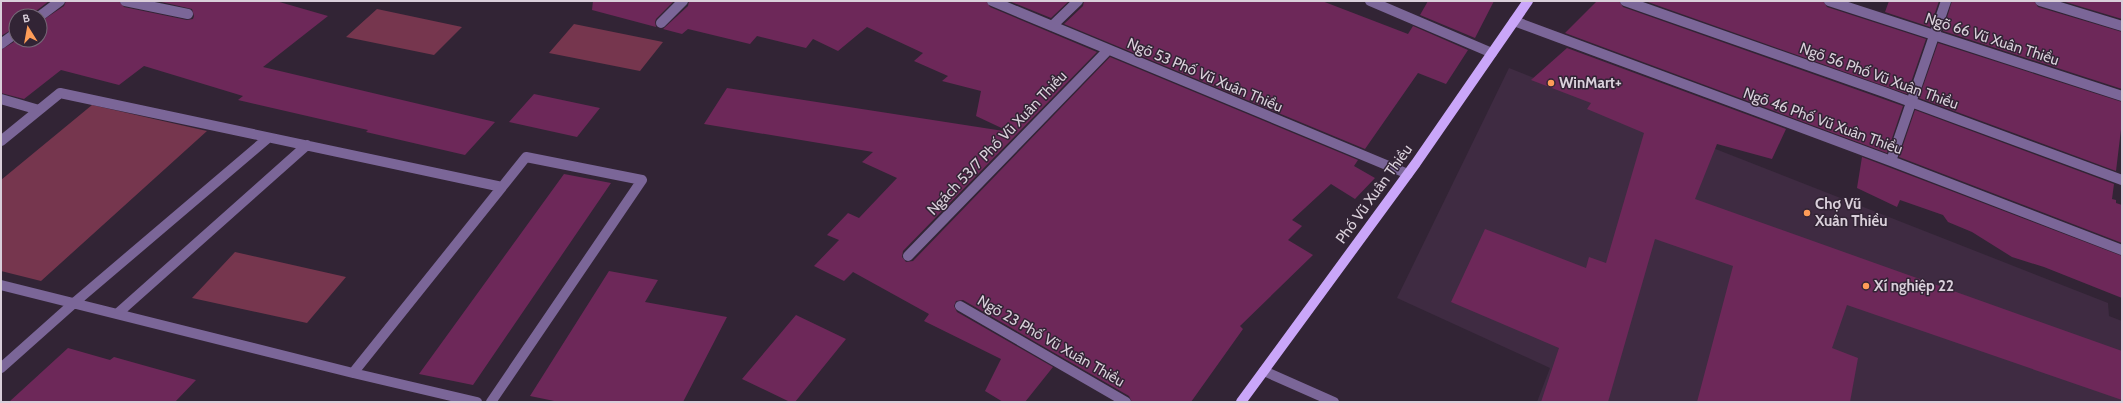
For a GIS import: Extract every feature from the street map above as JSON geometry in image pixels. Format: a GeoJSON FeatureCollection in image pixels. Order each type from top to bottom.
{"type":"FeatureCollection","features":[{"type":"Feature","properties":{"kind":"main road","name":"Phố Vũ Xuân Thiều"},"geometry":{"type":"LineString","coordinates":[[1241,402],[1408,174],[1528,1]]}},
{"type":"Feature","properties":{"kind":"street"},"geometry":{"type":"LineString","coordinates":[[48,10],[60,1]]}},
{"type":"Feature","properties":{"kind":"street"},"geometry":{"type":"LineString","coordinates":[[125,1],[188,14]]}},
{"type":"Feature","properties":{"kind":"street"},"geometry":{"type":"LineString","coordinates":[[661,23],[683,1]]}},
{"type":"Feature","properties":{"kind":"street","name":"Ngõ 53 Phố Vũ Xuân Thiều"},"geometry":{"type":"LineString","coordinates":[[992,1],[1408,174]]}},
{"type":"Feature","properties":{"kind":"street"},"geometry":{"type":"LineString","coordinates":[[1052,26],[1078,1]]}},
{"type":"Feature","properties":{"kind":"street"},"geometry":{"type":"LineString","coordinates":[[1370,1],[1492,52]]}},
{"type":"Feature","properties":{"kind":"street","name":"Ngõ 56 Phố Vũ Xuân Thiều"},"geometry":{"type":"LineString","coordinates":[[1625,1],[1909,102],[2122,180]]}},
{"type":"Feature","properties":{"kind":"street","name":"Ngõ 66 Vũ Xuân Thiều"},"geometry":{"type":"LineString","coordinates":[[1830,1],[2122,96]]}},
{"type":"Feature","properties":{"kind":"street"},"geometry":{"type":"LineString","coordinates":[[1890,161],[1909,102],[1935,35],[1946,1]]}},
{"type":"Feature","properties":{"kind":"street"},"geometry":{"type":"LineString","coordinates":[[2040,1],[2122,26]]}},
{"type":"Feature","properties":{"kind":"street","name":"Ngõ 46 Phố Vũ Xuân Thiều"},"geometry":{"type":"LineString","coordinates":[[1514,21],[1890,161],[2122,250]]}},
{"type":"Feature","properties":{"kind":"street","name":"Ngách 53/7 Phố Vũ Xuân Thiều"},"geometry":{"type":"LineString","coordinates":[[908,256],[1108,50]]}},
{"type":"Feature","properties":{"kind":"street"},"geometry":{"type":"LineString","coordinates":[[1,141],[60,93],[502,187]]}},
{"type":"Feature","properties":{"kind":"street"},"geometry":{"type":"LineString","coordinates":[[1,99],[39,110]]}},
{"type":"Feature","properties":{"kind":"street"},"geometry":{"type":"LineString","coordinates":[[1,368],[74,303],[268,138]]}},
{"type":"Feature","properties":{"kind":"street"},"geometry":{"type":"LineString","coordinates":[[117,314],[307,145]]}},
{"type":"Feature","properties":{"kind":"street"},"geometry":{"type":"LineString","coordinates":[[353,373],[526,157],[642,180],[491,402]]}},
{"type":"Feature","properties":{"kind":"street"},"geometry":{"type":"LineString","coordinates":[[1,285],[353,373],[477,402]]}},
{"type":"Feature","properties":{"kind":"street","name":"Ngõ 23 Phố Vũ Xuân Thiều"},"geometry":{"type":"LineString","coordinates":[[960,306],[1126,402]]}},
{"type":"Feature","properties":{"kind":"street"},"geometry":{"type":"LineString","coordinates":[[1264,371],[1334,402]]}},
{"type":"Feature","properties":{"kind":"shaded area"},"geometry":{"type":"Polygon","coordinates":[[[377,9],[462,27],[434,55],[346,37],[377,9]]]}},
{"type":"Feature","properties":{"kind":"shaded area"},"geometry":{"type":"Polygon","coordinates":[[[574,24],[663,42],[640,71],[549,53],[574,24]]]}},
{"type":"Feature","properties":{"kind":"shaded area"},"geometry":{"type":"Polygon","coordinates":[[[1509,68],[2108,303],[2109,316],[2122,321],[2122,402],[1537,402],[1550,368],[1397,298],[1509,68]]]}},
{"type":"Feature","properties":{"kind":"shaded area"},"geometry":{"type":"Polygon","coordinates":[[[92,105],[207,131],[41,281],[1,271],[1,180],[92,105]]]}},
{"type":"Feature","properties":{"kind":"shaded area"},"geometry":{"type":"Polygon","coordinates":[[[235,252],[346,277],[307,323],[192,298],[235,252]]]}},
{"type":"Feature","properties":{"kind":"building"},"geometry":{"type":"Polygon","coordinates":[[[1,1],[49,1],[40,8],[8,8],[8,32],[1,36],[1,1]]]}},
{"type":"Feature","properties":{"kind":"building"},"geometry":{"type":"Polygon","coordinates":[[[66,1],[119,1],[124,7],[187,20],[193,19],[194,16],[192,9],[157,1],[276,1],[328,16],[263,67],[495,122],[465,155],[366,132],[368,130],[238,100],[243,96],[144,66],[119,85],[61,70],[24,99],[1,93],[1,50],[8,46],[8,48],[48,48],[48,17],[64,6],[66,1]]]}},
{"type":"Feature","properties":{"kind":"building"},"geometry":{"type":"Polygon","coordinates":[[[593,1],[674,1],[656,19],[656,27],[592,10],[593,1]]]}},
{"type":"Feature","properties":{"kind":"building"},"geometry":{"type":"Polygon","coordinates":[[[689,1],[986,1],[990,7],[1097,52],[903,251],[902,257],[906,262],[913,261],[1110,57],[1358,160],[1354,166],[1375,178],[1355,199],[1331,184],[1292,220],[1302,226],[1288,240],[1313,255],[1240,326],[1243,329],[1191,402],[1132,402],[1129,396],[963,300],[956,301],[954,306],[957,312],[1053,367],[1025,402],[1003,402],[985,391],[1001,359],[924,321],[929,314],[853,272],[844,281],[814,266],[839,240],[827,235],[848,213],[859,218],[897,178],[862,162],[873,152],[704,124],[727,88],[1010,132],[976,116],[981,91],[942,81],[948,76],[914,61],[923,53],[867,27],[838,51],[813,39],[806,48],[757,36],[750,44],[688,29],[682,34],[663,29],[688,6],[689,1]]]}},
{"type":"Feature","properties":{"kind":"building"},"geometry":{"type":"Polygon","coordinates":[[[1009,1],[1069,1],[1051,18],[1009,1]]]}},
{"type":"Feature","properties":{"kind":"building"},"geometry":{"type":"Polygon","coordinates":[[[1084,1],[1322,1],[1408,34],[1413,26],[1468,50],[1446,84],[1418,73],[1365,149],[1064,24],[1083,6],[1084,1]]]}},
{"type":"Feature","properties":{"kind":"building"},"geometry":{"type":"Polygon","coordinates":[[[1428,1],[1494,1],[1475,38],[1420,15],[1428,1]]]}},
{"type":"Feature","properties":{"kind":"building"},"geometry":{"type":"Polygon","coordinates":[[[1597,1],[1619,1],[1623,7],[1903,106],[1887,153],[1565,33],[1597,1]]]}},
{"type":"Feature","properties":{"kind":"building"},"geometry":{"type":"Polygon","coordinates":[[[1645,1],[1823,1],[1827,7],[1926,39],[1907,94],[1645,1]]]}},
{"type":"Feature","properties":{"kind":"building"},"geometry":{"type":"Polygon","coordinates":[[[1889,1],[1939,1],[1930,27],[1885,12],[1889,1]]]}},
{"type":"Feature","properties":{"kind":"building"},"geometry":{"type":"Polygon","coordinates":[[[1952,1],[2034,1],[2038,7],[2122,32],[2122,89],[1943,31],[1952,1]]]}},
{"type":"Feature","properties":{"kind":"building"},"geometry":{"type":"Polygon","coordinates":[[[2062,1],[2122,1],[2122,19],[2062,1]]]}},
{"type":"Feature","properties":{"kind":"building"},"geometry":{"type":"Polygon","coordinates":[[[1938,43],[2122,102],[2122,121],[2116,171],[1919,98],[1938,43]]]}},
{"type":"Feature","properties":{"kind":"building"},"geometry":{"type":"Polygon","coordinates":[[[1567,48],[1786,129],[1772,159],[1717,144],[1695,199],[2122,351],[2122,400],[1847,305],[1832,348],[1858,358],[1850,402],[1697,402],[1733,266],[1655,239],[1608,402],[1541,402],[1559,348],[1451,302],[1485,229],[1586,268],[1589,257],[1606,263],[1644,133],[1587,109],[1591,103],[1531,80],[1567,48]]]}},
{"type":"Feature","properties":{"kind":"building"},"geometry":{"type":"Polygon","coordinates":[[[534,94],[600,108],[577,137],[509,122],[534,94]]]}},
{"type":"Feature","properties":{"kind":"building"},"geometry":{"type":"Polygon","coordinates":[[[1915,110],[2114,184],[2112,199],[2116,200],[2116,203],[2122,205],[2122,243],[1899,157],[1915,110]]]}},
{"type":"Feature","properties":{"kind":"building"},"geometry":{"type":"Polygon","coordinates":[[[1862,157],[2122,256],[2122,298],[2044,267],[2012,257],[1972,232],[1948,222],[1943,215],[1900,200],[1897,207],[1857,188],[1862,157]]]}},
{"type":"Feature","properties":{"kind":"building"},"geometry":{"type":"Polygon","coordinates":[[[564,174],[611,183],[473,385],[419,374],[564,174]]]}},
{"type":"Feature","properties":{"kind":"building"},"geometry":{"type":"Polygon","coordinates":[[[609,271],[658,280],[645,302],[727,317],[683,402],[559,402],[530,396],[609,271]]]}},
{"type":"Feature","properties":{"kind":"building"},"geometry":{"type":"Polygon","coordinates":[[[796,315],[846,339],[795,402],[790,402],[742,379],[796,315]]]}},
{"type":"Feature","properties":{"kind":"building"},"geometry":{"type":"Polygon","coordinates":[[[68,348],[110,360],[114,357],[196,380],[175,402],[9,402],[68,348]]]}},
{"type":"Feature","properties":{"kind":"place","name":"WinMart+"},"geometry":{"type":"Point","coordinates":[1551,83]}},
{"type":"Feature","properties":{"kind":"place","name":"Chợ Vũ Xuân Thiều"},"geometry":{"type":"Point","coordinates":[1807,213]}},
{"type":"Feature","properties":{"kind":"place","name":"Xí nghiệp 22"},"geometry":{"type":"Point","coordinates":[1866,286]}}]}
